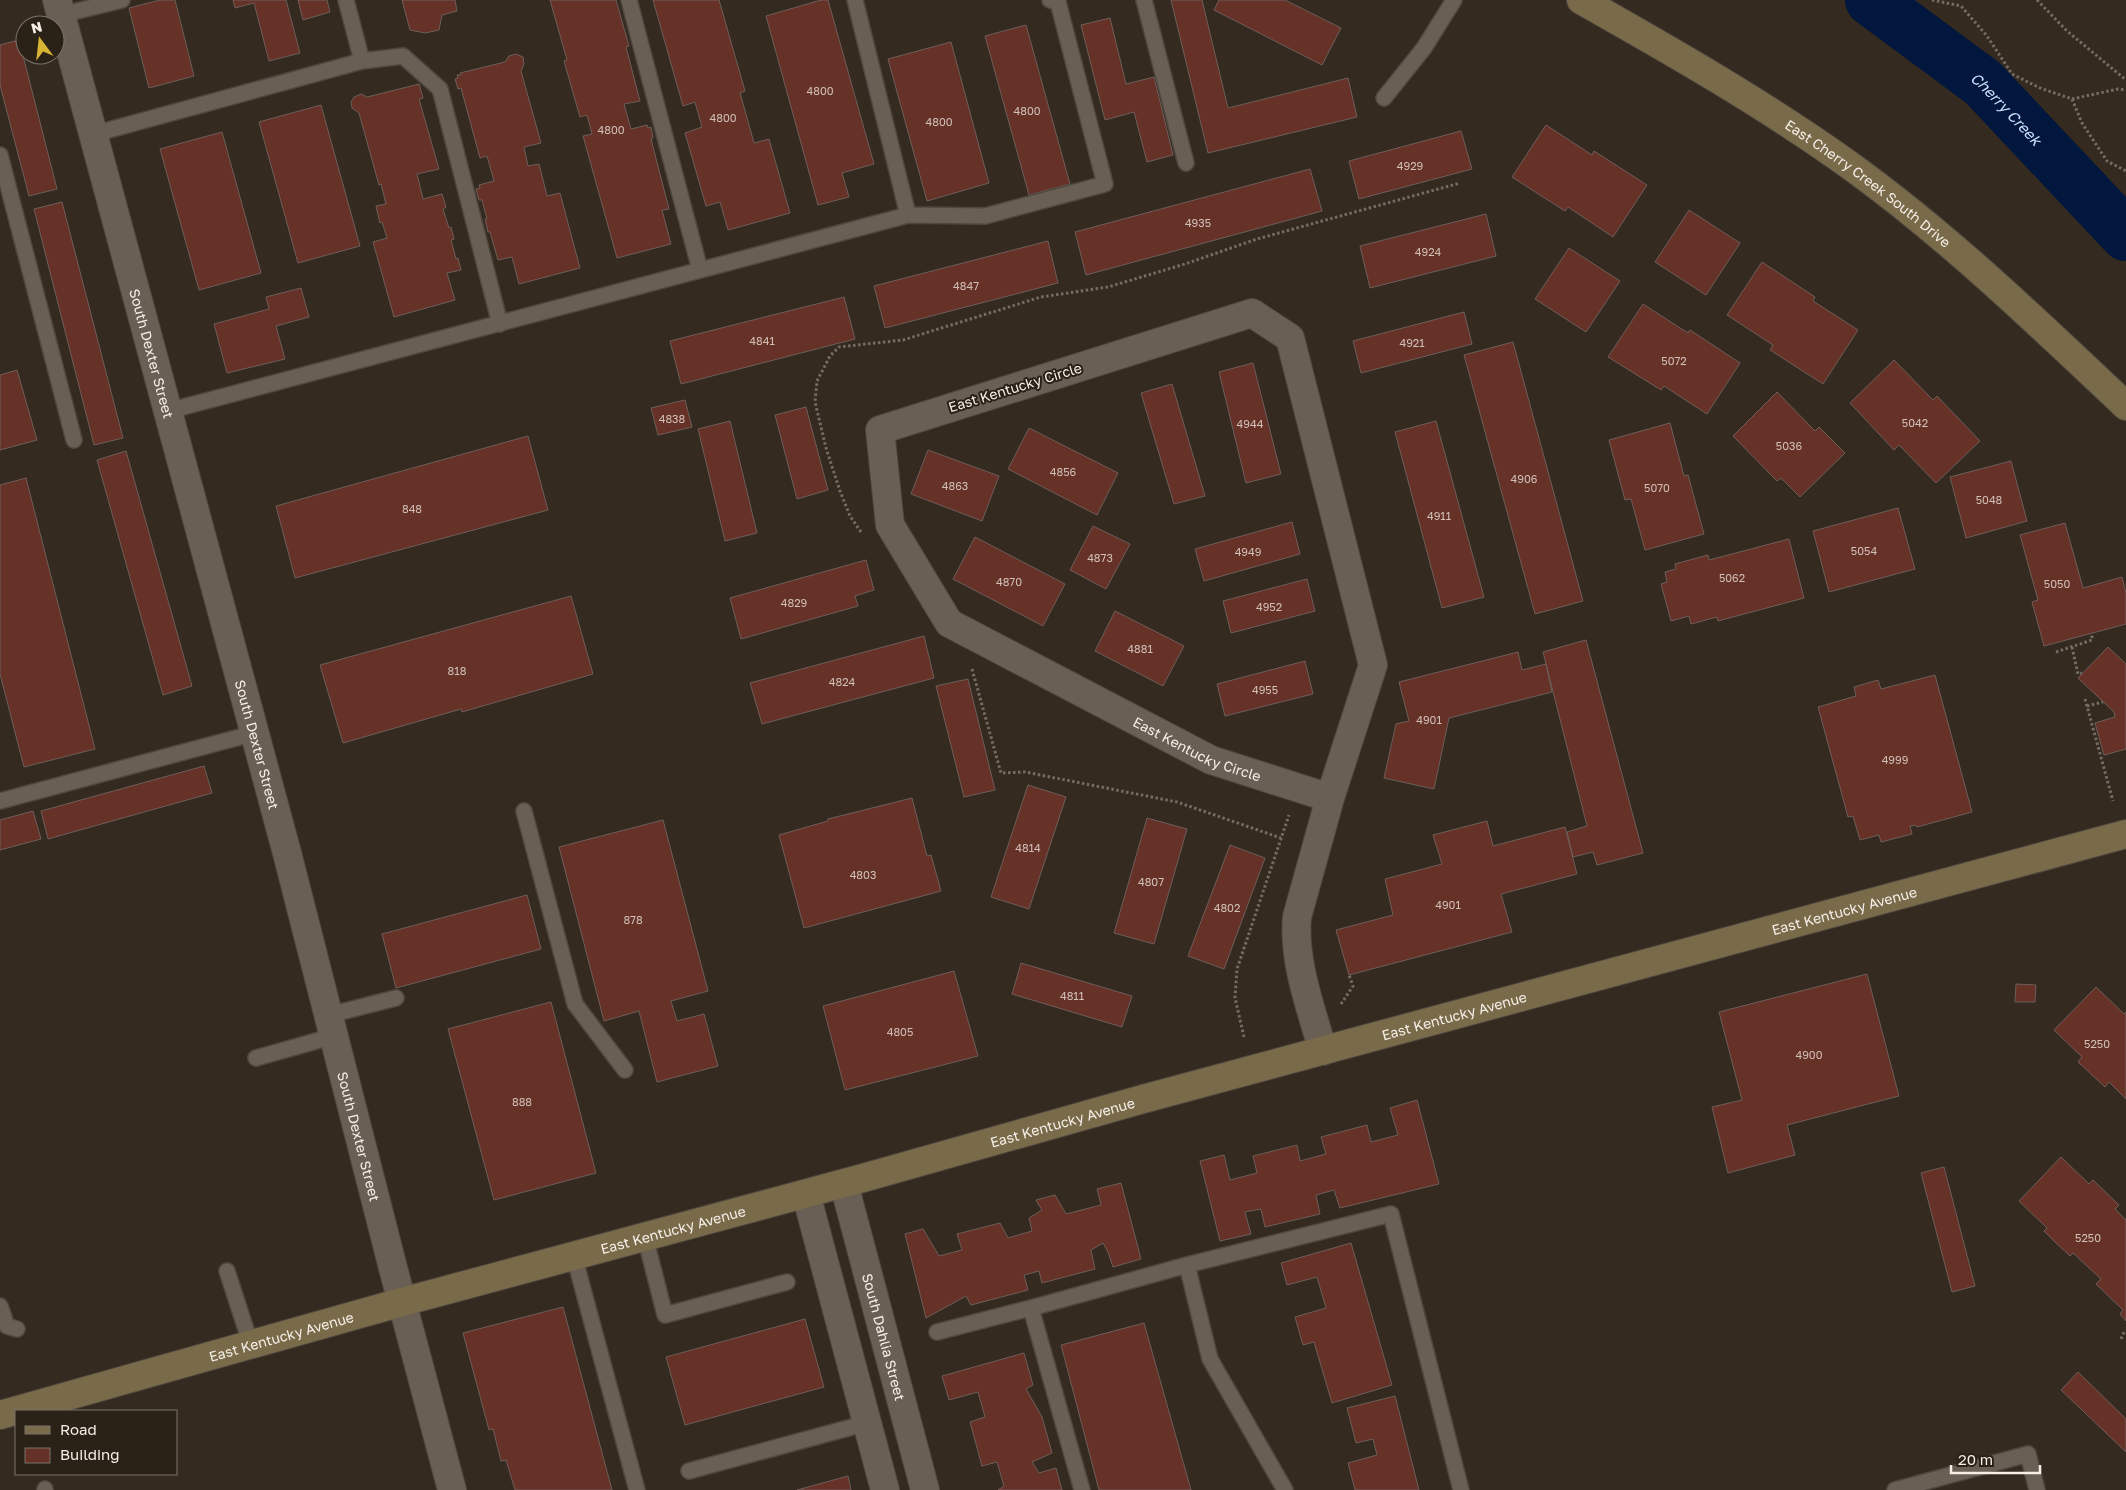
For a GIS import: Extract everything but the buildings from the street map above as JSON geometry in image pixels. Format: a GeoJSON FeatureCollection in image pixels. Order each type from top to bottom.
{"type":"FeatureCollection","features":[{"type":"Feature","properties":{"kind":"street","name":"East Cherry Creek South Drive"},"geometry":{"type":"LineString","coordinates":[[1581,0],[1748,97],[1852,168],[1920,221],[1973,266],[2126,406]]}},
{"type":"Feature","properties":{"kind":"street","name":"South Dexter Street"},"geometry":{"type":"LineString","coordinates":[[59,8],[255,733],[452,1490]]}},
{"type":"Feature","properties":{"kind":"street","name":"East Kentucky Circle"},"geometry":{"type":"LineString","coordinates":[[1323,1051],[1302,973],[1295,935],[1297,917],[1330,798],[1373,665],[1290,338],[1252,313],[880,430],[890,525],[949,623],[1211,760],[1330,798]]}},
{"type":"Feature","properties":{"kind":"street","name":"East Kentucky Avenue"},"geometry":{"type":"LineString","coordinates":[[18,1410],[402,1302],[844,1184],[1323,1051],[2126,834]]}},
{"type":"Feature","properties":{"kind":"street","name":"South Dahlia Street"},"geometry":{"type":"LineString","coordinates":[[844,1184],[925,1490]]}},
{"type":"Feature","properties":{"kind":"street"},"geometry":{"type":"LineString","coordinates":[[806,1194],[885,1490]]}},
{"type":"Feature","properties":{"kind":"street","name":"East Kentucky Avenue"},"geometry":{"type":"LineString","coordinates":[[0,1415],[15,1411]]}},
{"type":"Feature","properties":{"kind":"lane"},"geometry":{"type":"LineString","coordinates":[[59,8],[122,0]]}},
{"type":"Feature","properties":{"kind":"lane"},"geometry":{"type":"LineString","coordinates":[[346,0],[362,61]]}},
{"type":"Feature","properties":{"kind":"lane"},"geometry":{"type":"LineString","coordinates":[[629,0],[700,270]]}},
{"type":"Feature","properties":{"kind":"lane"},"geometry":{"type":"LineString","coordinates":[[855,0],[908,215]]}},
{"type":"Feature","properties":{"kind":"lane"},"geometry":{"type":"LineString","coordinates":[[168,412],[908,215],[985,216],[1105,184],[1058,2],[1050,0]]}},
{"type":"Feature","properties":{"kind":"lane"},"geometry":{"type":"LineString","coordinates":[[1144,0],[1186,163]]}},
{"type":"Feature","properties":{"kind":"lane"},"geometry":{"type":"LineString","coordinates":[[1384,98],[1424,48],[1454,0]]}},
{"type":"Feature","properties":{"kind":"lane"},"geometry":{"type":"LineString","coordinates":[[94,134],[362,61],[403,56],[440,89],[500,324]]}},
{"type":"Feature","properties":{"kind":"lane"},"geometry":{"type":"LineString","coordinates":[[0,155],[74,440]]}},
{"type":"Feature","properties":{"kind":"lane"},"geometry":{"type":"LineString","coordinates":[[0,801],[255,733]]}},
{"type":"Feature","properties":{"kind":"lane"},"geometry":{"type":"LineString","coordinates":[[524,811],[575,1004],[625,1070]]}},
{"type":"Feature","properties":{"kind":"lane"},"geometry":{"type":"LineString","coordinates":[[256,1058],[396,998]]}},
{"type":"Feature","properties":{"kind":"lane"},"geometry":{"type":"LineString","coordinates":[[938,1332],[1187,1265],[1391,1214],[1461,1490]]}},
{"type":"Feature","properties":{"kind":"lane"},"geometry":{"type":"LineString","coordinates":[[645,1237],[665,1315],[787,1282]]}},
{"type":"Feature","properties":{"kind":"lane"},"geometry":{"type":"LineString","coordinates":[[574,1256],[637,1490]]}},
{"type":"Feature","properties":{"kind":"lane"},"geometry":{"type":"LineString","coordinates":[[1187,1265],[1210,1359],[1285,1490]]}},
{"type":"Feature","properties":{"kind":"lane"},"geometry":{"type":"LineString","coordinates":[[227,1271],[250,1345]]}},
{"type":"Feature","properties":{"kind":"lane"},"geometry":{"type":"LineString","coordinates":[[0,1306],[7,1326],[18,1329]]}},
{"type":"Feature","properties":{"kind":"lane"},"geometry":{"type":"LineString","coordinates":[[1031,1308],[1082,1490]]}},
{"type":"Feature","properties":{"kind":"lane"},"geometry":{"type":"LineString","coordinates":[[689,1471],[867,1423]]}},
{"type":"Feature","properties":{"kind":"lane"},"geometry":{"type":"LineString","coordinates":[[1895,1490],[2028,1454],[2037,1490]]}},
{"type":"Feature","properties":{"kind":"path"},"geometry":{"type":"LineString","coordinates":[[1932,0],[1961,6],[1987,36],[2012,74],[2040,88],[2072,98],[2118,89],[2126,90]]}},
{"type":"Feature","properties":{"kind":"path"},"geometry":{"type":"LineString","coordinates":[[2038,0],[2067,31],[2126,80]]}},
{"type":"Feature","properties":{"kind":"path"},"geometry":{"type":"LineString","coordinates":[[2072,98],[2082,123],[2107,161],[2126,171]]}},
{"type":"Feature","properties":{"kind":"path"},"geometry":{"type":"LineString","coordinates":[[863,536],[850,516],[840,491],[826,448],[815,402],[817,381],[830,356],[839,347],[903,340],[1041,297],[1108,286],[1185,264],[1257,240],[1460,183]]}},
{"type":"Feature","properties":{"kind":"path"},"geometry":{"type":"LineString","coordinates":[[2056,652],[2092,640],[2092,633]]}},
{"type":"Feature","properties":{"kind":"path"},"geometry":{"type":"LineString","coordinates":[[2072,647],[2078,674],[2082,673]]}},
{"type":"Feature","properties":{"kind":"path"},"geometry":{"type":"LineString","coordinates":[[970,659],[1001,773],[1025,772],[1177,802],[1281,838]]}},
{"type":"Feature","properties":{"kind":"path"},"geometry":{"type":"LineString","coordinates":[[2085,699],[2113,801]]}},
{"type":"Feature","properties":{"kind":"path"},"geometry":{"type":"LineString","coordinates":[[2087,706],[2103,702]]}},
{"type":"Feature","properties":{"kind":"path"},"geometry":{"type":"LineString","coordinates":[[1244,1037],[1235,998],[1237,969],[1290,813]]}},
{"type":"Feature","properties":{"kind":"path"},"geometry":{"type":"LineString","coordinates":[[1341,1004],[1353,986],[1349,975]]}},
{"type":"Feature","properties":{"kind":"path"},"geometry":{"type":"LineString","coordinates":[[2121,1338],[2125,1330]]}},
{"type":"Feature","properties":{"kind":"waterway","name":"Cherry Creek"},"geometry":{"type":"LineString","coordinates":[[1871,0],[1983,83],[2126,235]]}}]}
